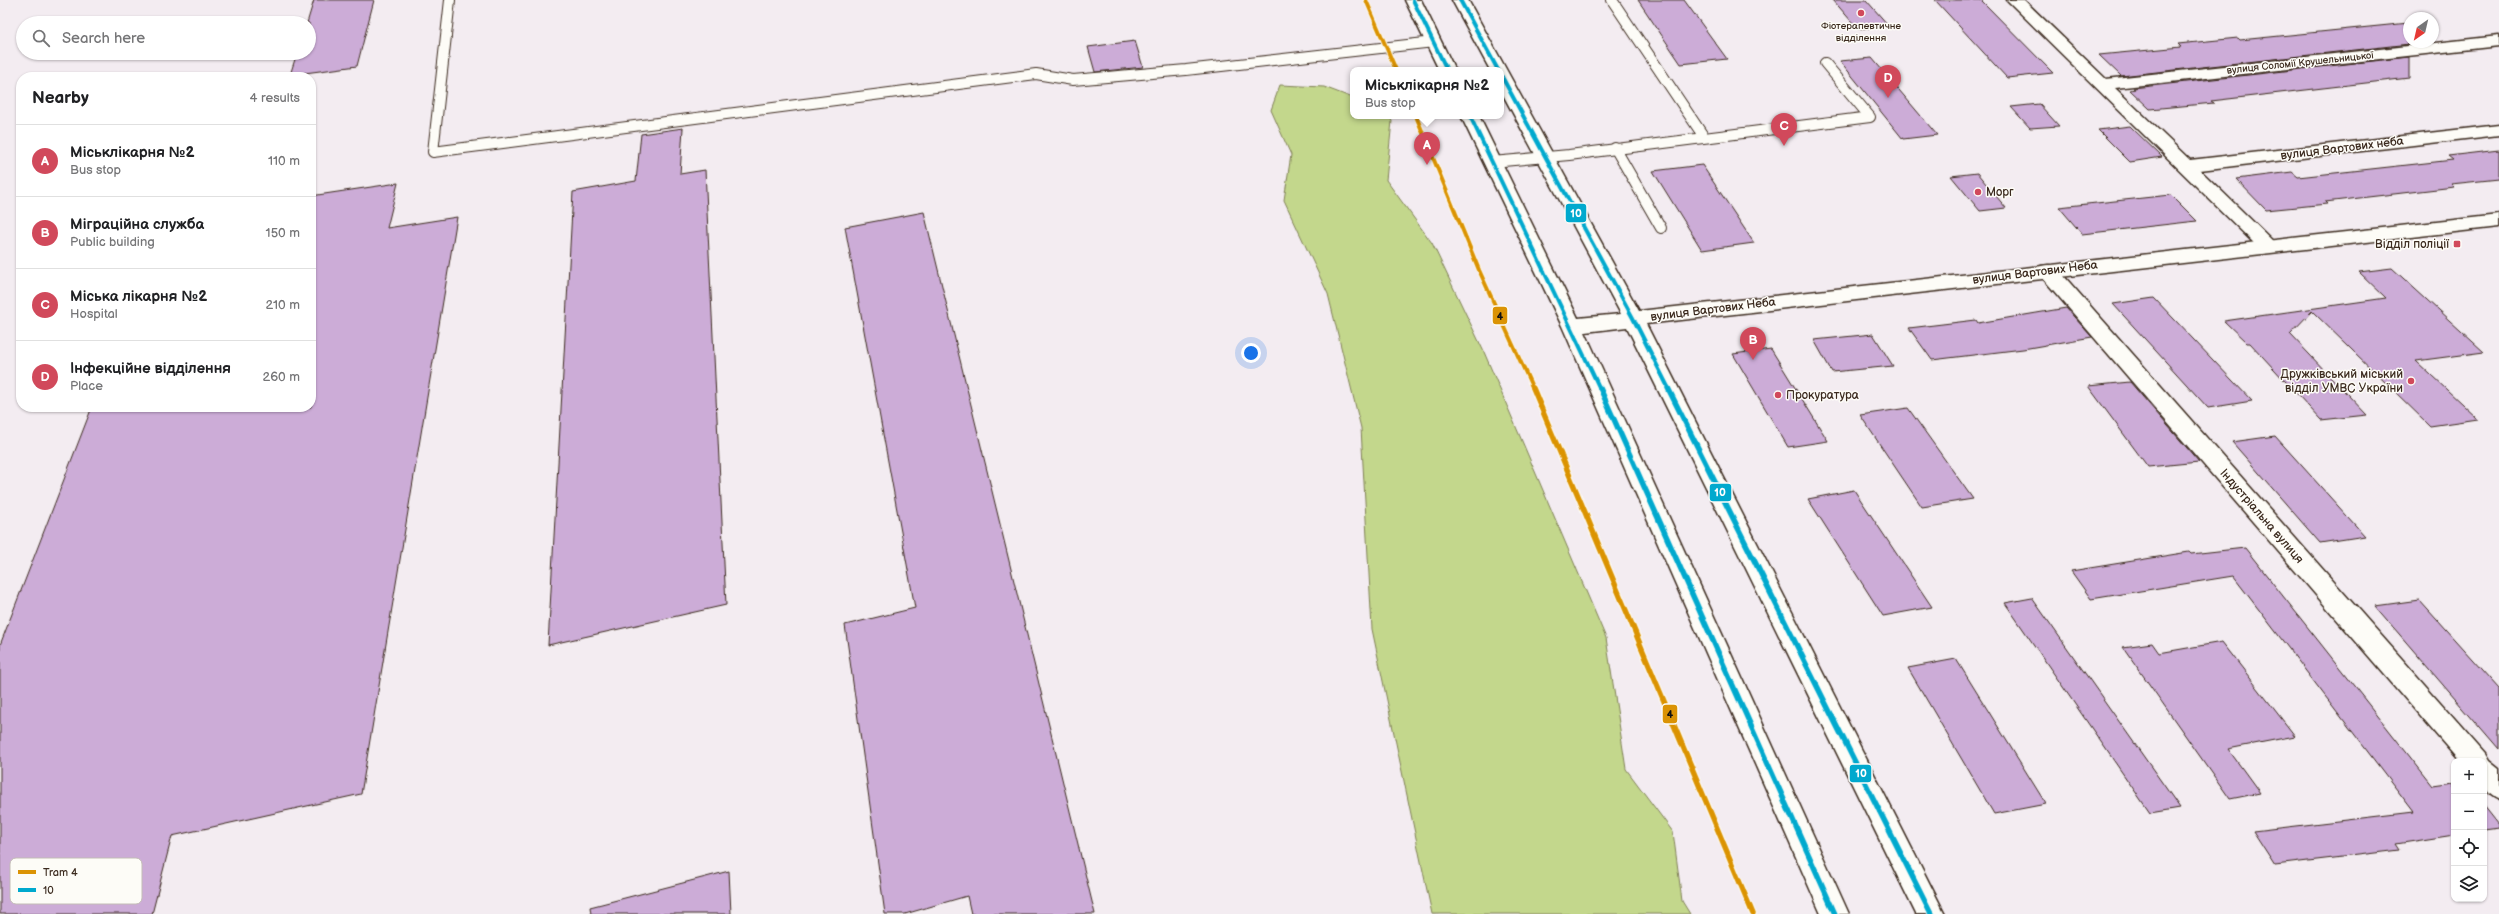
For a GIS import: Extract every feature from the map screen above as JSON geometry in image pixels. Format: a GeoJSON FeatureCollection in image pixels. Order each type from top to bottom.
{"type":"FeatureCollection","features":[{"type":"Feature","properties":{"kind":"street"},"geometry":{"type":"LineString","coordinates":[[1413,0],[1446,67]]}},
{"type":"Feature","properties":{"kind":"street"},"geometry":{"type":"LineString","coordinates":[[1460,0],[1496,67]]}},
{"type":"Feature","properties":{"kind":"street"},"geometry":{"type":"LineString","coordinates":[[2015,0],[2268,246]]}},
{"type":"Feature","properties":{"kind":"street","name":"вулиця Соломії Крушельницької"},"geometry":{"type":"LineString","coordinates":[[2102,84],[2499,41]]}},
{"type":"Feature","properties":{"kind":"street"},"geometry":{"type":"LineString","coordinates":[[1504,81],[1633,318],[1931,914]]}},
{"type":"Feature","properties":{"kind":"street"},"geometry":{"type":"LineString","coordinates":[[1471,119],[1572,326],[1835,914]]}},
{"type":"Feature","properties":{"kind":"street","name":"вулиця Вартових неба"},"geometry":{"type":"LineString","coordinates":[[2185,166],[2499,130]]}},
{"type":"Feature","properties":{"kind":"street","name":"вулиця Вартових Неба"},"geometry":{"type":"LineString","coordinates":[[1572,326],[2499,221]]}},
{"type":"Feature","properties":{"kind":"street","name":"Індустріальна вулиця"},"geometry":{"type":"LineString","coordinates":[[2048,271],[2473,758]]}},
{"type":"Feature","properties":{"kind":"street"},"geometry":{"type":"LineString","coordinates":[[2487,774],[2499,788]]}},
{"type":"Feature","properties":{"kind":"lane"},"geometry":{"type":"LineString","coordinates":[[450,0],[433,152],[1036,74],[1080,80],[1186,70],[1434,42]]}},
{"type":"Feature","properties":{"kind":"lane"},"geometry":{"type":"LineString","coordinates":[[1612,0],[1704,137]]}},
{"type":"Feature","properties":{"kind":"lane"},"geometry":{"type":"LineString","coordinates":[[1492,162],[1569,156],[1615,148],[1870,117],[1825,63]]}},
{"type":"Feature","properties":{"kind":"lane"},"geometry":{"type":"LineString","coordinates":[[1615,148],[1661,228]]}},
{"type":"Feature","properties":{"kind":"green space"},"geometry":{"type":"Polygon","coordinates":[[[1280,85],[1324,87],[1350,97],[1350,119],[1390,119],[1392,121],[1386,180],[1432,243],[1484,352],[1606,638],[1626,769],[1673,832],[1682,901],[1690,914],[1432,914],[1372,629],[1361,428],[1328,294],[1284,200],[1291,155],[1271,110],[1280,85]]]}},
{"type":"Feature","properties":{"kind":"building"},"geometry":{"type":"Polygon","coordinates":[[[314,0],[374,0],[357,66],[312,72],[291,72],[295,60],[316,60],[316,16],[309,16],[314,0]]]}},
{"type":"Feature","properties":{"kind":"building"},"geometry":{"type":"Polygon","coordinates":[[[1638,0],[1684,0],[1727,59],[1681,64],[1638,0]]]}},
{"type":"Feature","properties":{"kind":"building","name":"Фіотерапевтичне відділення"},"geometry":{"type":"Polygon","coordinates":[[[1833,0],[1866,0],[1889,26],[1858,29],[1833,0]]]}},
{"type":"Feature","properties":{"kind":"building"},"geometry":{"type":"Polygon","coordinates":[[[1935,0],[1981,0],[2053,73],[2007,78],[1935,0]]]}},
{"type":"Feature","properties":{"kind":"building"},"geometry":{"type":"Polygon","coordinates":[[[2403,24],[2403,45],[2121,76],[2099,55],[2181,47],[2178,44],[2238,38],[2240,40],[2403,24]]]}},
{"type":"Feature","properties":{"kind":"building"},"geometry":{"type":"Polygon","coordinates":[[[1135,41],[1143,67],[1095,72],[1088,47],[1135,41]]]}},
{"type":"Feature","properties":{"kind":"building"},"geometry":{"type":"Polygon","coordinates":[[[2409,57],[2409,78],[2211,101],[2214,103],[2150,109],[2130,90],[2135,89],[2133,88],[2409,57]]]}},
{"type":"Feature","properties":{"kind":"building"},"geometry":{"type":"Polygon","coordinates":[[[1872,58],[1937,135],[1903,139],[1840,61],[1872,58]]]}},
{"type":"Feature","properties":{"kind":"building"},"geometry":{"type":"Polygon","coordinates":[[[2039,104],[2059,126],[2030,128],[2011,107],[2039,104]]]}},
{"type":"Feature","properties":{"kind":"building"},"geometry":{"type":"Polygon","coordinates":[[[2130,126],[2162,157],[2130,162],[2098,130],[2130,126]]]}},
{"type":"Feature","properties":{"kind":"building"},"geometry":{"type":"Polygon","coordinates":[[[683,128],[680,174],[705,170],[726,605],[548,645],[573,192],[636,181],[641,134],[683,128]]]}},
{"type":"Feature","properties":{"kind":"building"},"geometry":{"type":"Polygon","coordinates":[[[2499,150],[2499,179],[2451,184],[2454,187],[2325,202],[2327,204],[2266,210],[2236,179],[2292,172],[2298,177],[2453,160],[2448,156],[2499,150]]]}},
{"type":"Feature","properties":{"kind":"building"},"geometry":{"type":"Polygon","coordinates":[[[1702,165],[1754,243],[1702,250],[1653,171],[1702,165]]]}},
{"type":"Feature","properties":{"kind":"building","name":"Морг"},"geometry":{"type":"Polygon","coordinates":[[[1977,173],[2006,208],[1980,211],[1951,176],[1977,173]]]}},
{"type":"Feature","properties":{"kind":"building"},"geometry":{"type":"Polygon","coordinates":[[[398,183],[387,228],[457,217],[361,794],[172,836],[152,914],[0,914],[0,645],[90,412],[316,412],[316,195],[398,183]]]}},
{"type":"Feature","properties":{"kind":"building"},"geometry":{"type":"Polygon","coordinates":[[[2171,195],[2197,221],[2082,234],[2059,207],[2171,195]]]}},
{"type":"Feature","properties":{"kind":"building"},"geometry":{"type":"Polygon","coordinates":[[[924,212],[1095,914],[971,914],[967,896],[905,914],[885,914],[845,625],[915,608],[845,227],[924,212]]]}},
{"type":"Feature","properties":{"kind":"building"},"geometry":{"type":"Polygon","coordinates":[[[2392,268],[2484,352],[2416,361],[2478,419],[2430,426],[2312,311],[2290,334],[2367,415],[2321,420],[2250,343],[2247,343],[2224,321],[2386,298],[2359,272],[2392,268]]]}},
{"type":"Feature","properties":{"kind":"building"},"geometry":{"type":"Polygon","coordinates":[[[2154,298],[2252,401],[2208,408],[2113,304],[2154,298]]]}},
{"type":"Feature","properties":{"kind":"building"},"geometry":{"type":"Polygon","coordinates":[[[2066,308],[2092,337],[2023,349],[1932,360],[1909,328],[1976,320],[1978,323],[2066,308]]]}},
{"type":"Feature","properties":{"kind":"building"},"geometry":{"type":"Polygon","coordinates":[[[1873,334],[1893,366],[1832,372],[1814,340],[1873,334]]]}},
{"type":"Feature","properties":{"kind":"building"},"geometry":{"type":"Polygon","coordinates":[[[1771,349],[1828,441],[1788,447],[1733,354],[1771,349]]]}},
{"type":"Feature","properties":{"kind":"building"},"geometry":{"type":"Polygon","coordinates":[[[2130,382],[2199,462],[2148,467],[2088,386],[2130,382]]]}},
{"type":"Feature","properties":{"kind":"building"},"geometry":{"type":"Polygon","coordinates":[[[1908,408],[1973,499],[1922,507],[1860,415],[1908,408]]]}},
{"type":"Feature","properties":{"kind":"building"},"geometry":{"type":"Polygon","coordinates":[[[2275,436],[2365,536],[2320,543],[2232,442],[2275,436]]]}},
{"type":"Feature","properties":{"kind":"building"},"geometry":{"type":"Polygon","coordinates":[[[1854,490],[1932,607],[1883,616],[1808,499],[1854,490]]]}},
{"type":"Feature","properties":{"kind":"building"},"geometry":{"type":"Polygon","coordinates":[[[2245,548],[2433,786],[2451,783],[2451,835],[2396,844],[2400,850],[2275,865],[2253,831],[2414,812],[2233,576],[2091,599],[2071,571],[2189,552],[2191,554],[2245,548]]]}},
{"type":"Feature","properties":{"kind":"building"},"geometry":{"type":"Polygon","coordinates":[[[2032,598],[2180,808],[2150,813],[2005,603],[2032,598]]]}},
{"type":"Feature","properties":{"kind":"building"},"geometry":{"type":"Polygon","coordinates":[[[2419,600],[2499,689],[2499,750],[2375,606],[2419,600]]]}},
{"type":"Feature","properties":{"kind":"building"},"geometry":{"type":"Polygon","coordinates":[[[2222,642],[2295,736],[2228,749],[2260,793],[2230,799],[2123,647],[2152,643],[2159,653],[2222,642]]]}},
{"type":"Feature","properties":{"kind":"building"},"geometry":{"type":"Polygon","coordinates":[[[1956,659],[2046,804],[1994,814],[1908,668],[1956,659]]]}},
{"type":"Feature","properties":{"kind":"building"},"geometry":{"type":"Polygon","coordinates":[[[2487,810],[2499,825],[2499,828],[2487,830],[2487,810]]]}},
{"type":"Feature","properties":{"kind":"building"},"geometry":{"type":"Polygon","coordinates":[[[729,871],[731,914],[591,914],[590,907],[729,871]]]}},
{"type":"Feature","properties":{"kind":"tram line","name":"4"},"geometry":{"type":"LineString","coordinates":[[1366,0],[1395,67]]}},
{"type":"Feature","properties":{"kind":"tram line","name":"4"},"geometry":{"type":"LineString","coordinates":[[1417,119],[1479,270],[1554,435],[1753,914]]}},
{"type":"Feature","properties":{"kind":"transit line","name":"10"},"geometry":{"type":"LineString","coordinates":[[1413,0],[1446,67]]}},
{"type":"Feature","properties":{"kind":"transit line","name":"10"},"geometry":{"type":"LineString","coordinates":[[1460,0],[1496,67]]}},
{"type":"Feature","properties":{"kind":"transit line","name":"10"},"geometry":{"type":"LineString","coordinates":[[1504,81],[1633,318],[1931,914]]}},
{"type":"Feature","properties":{"kind":"transit line","name":"10"},"geometry":{"type":"LineString","coordinates":[[1471,119],[1572,326],[1835,914]]}},
{"type":"Feature","properties":{"kind":"place","name":"Фіотерапевтичне відділення"},"geometry":{"type":"Point","coordinates":[1861,13]}},
{"type":"Feature","properties":{"kind":"place","name":"Інфекційне відділення"},"geometry":{"type":"Point","coordinates":[1888,98]}},
{"type":"Feature","properties":{"kind":"place","name":"Міська лікарня №2"},"geometry":{"type":"Point","coordinates":[1784,146]}},
{"type":"Feature","properties":{"kind":"place","name":"Міськлікарня №2"},"geometry":{"type":"Point","coordinates":[1427,165]}},
{"type":"Feature","properties":{"kind":"place","name":"Морг"},"geometry":{"type":"Point","coordinates":[1978,192]}},
{"type":"Feature","properties":{"kind":"place","name":"Відділ поліції"},"geometry":{"type":"Point","coordinates":[2457,244]}},
{"type":"Feature","properties":{"kind":"place","name":"Міграційна служба"},"geometry":{"type":"Point","coordinates":[1753,360]}},
{"type":"Feature","properties":{"kind":"place","name":"Дружківський міський відділ УМВС України"},"geometry":{"type":"Point","coordinates":[2411,381]}},
{"type":"Feature","properties":{"kind":"place","name":"Прокуратура"},"geometry":{"type":"Point","coordinates":[1778,395]}}]}
